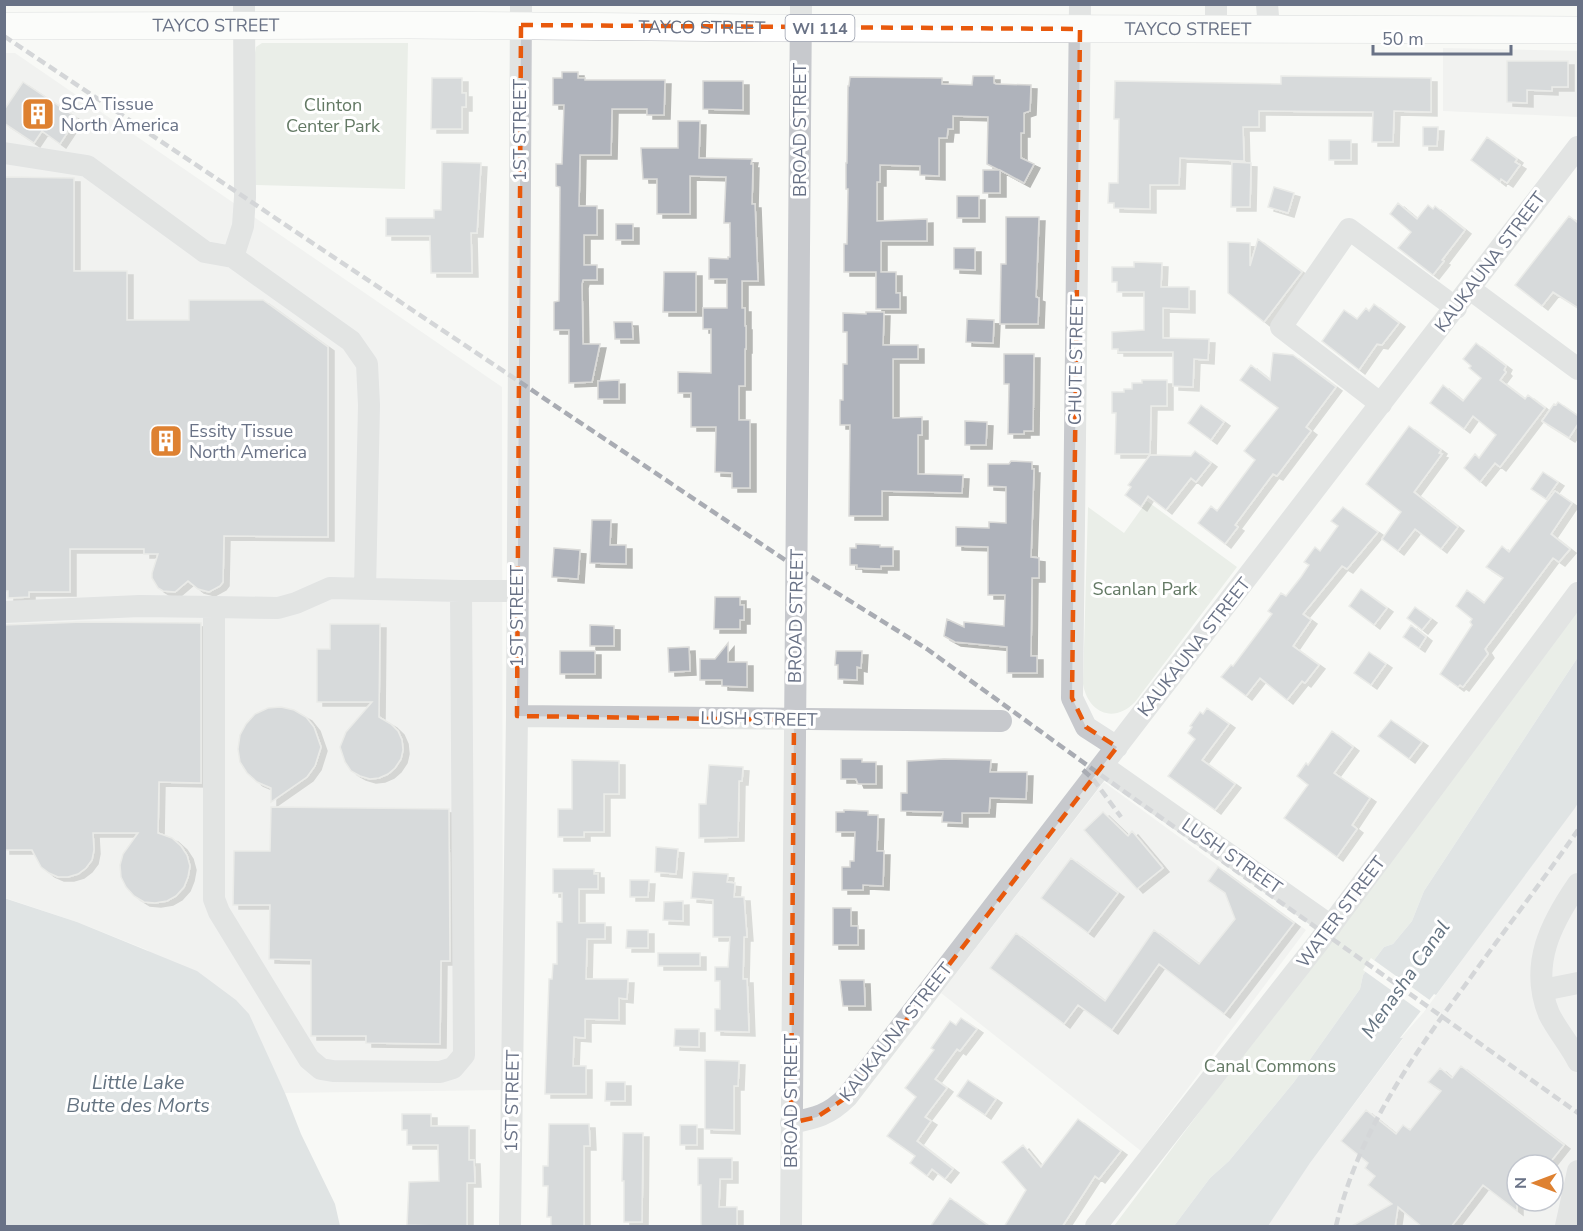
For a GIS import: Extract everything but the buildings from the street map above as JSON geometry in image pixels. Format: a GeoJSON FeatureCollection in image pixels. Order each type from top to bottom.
{"type":"FeatureCollection","features":[{"type":"Feature","properties":{"kind":"main road"},"geometry":{"type":"LineString","coordinates":[[26,4],[62,25]]}},
{"type":"Feature","properties":{"kind":"main road","name":"TAYCO STREET"},"geometry":{"type":"LineString","coordinates":[[4,26],[244,15],[521,15],[1268,17],[1578,30]]}},
{"type":"Feature","properties":{"kind":"street"},"geometry":{"type":"LineString","coordinates":[[233,257],[243,226],[245,197],[244,15]]}},
{"type":"Feature","properties":{"kind":"street","name":"1ST STREET"},"geometry":{"type":"LineString","coordinates":[[510,1227],[517,717],[521,15]]}},
{"type":"Feature","properties":{"kind":"street","name":"BROAD STREET"},"geometry":{"type":"LineString","coordinates":[[790,1227],[801,16]]}},
{"type":"Feature","properties":{"kind":"street","name":"CHUTE STREET"},"geometry":{"type":"LineString","coordinates":[[1080,17],[1072,698],[1086,727],[1117,747]]}},
{"type":"Feature","properties":{"kind":"street","name":"KAUKAUNA STREET"},"geometry":{"type":"LineString","coordinates":[[791,1123],[817,1118],[834,1110],[847,1097],[1578,147]]}},
{"type":"Feature","properties":{"kind":"street"},"geometry":{"type":"LineString","coordinates":[[4,153],[87,166],[205,252],[233,257],[351,341],[367,364],[369,405],[365,589]]}},
{"type":"Feature","properties":{"kind":"street"},"geometry":{"type":"LineString","coordinates":[[1381,404],[1281,327],[1349,229],[1456,308]]}},
{"type":"Feature","properties":{"kind":"street"},"geometry":{"type":"LineString","coordinates":[[1470,289],[1578,369]]}},
{"type":"Feature","properties":{"kind":"street"},"geometry":{"type":"LineString","coordinates":[[4,612],[140,606],[278,608],[330,588],[518,591]]}},
{"type":"Feature","properties":{"kind":"street"},"geometry":{"type":"LineString","coordinates":[[214,607],[214,899],[219,912],[309,1059],[321,1069],[440,1072],[453,1068],[464,1055],[461,591]]}},
{"type":"Feature","properties":{"kind":"street","name":"WATER STREET"},"geometry":{"type":"LineString","coordinates":[[1096,1227],[1331,926],[1578,593]]}},
{"type":"Feature","properties":{"kind":"street","name":"LUSH STREET"},"geometry":{"type":"LineString","coordinates":[[517,717],[1001,721]]}},
{"type":"Feature","properties":{"kind":"street","name":"LUSH STREET"},"geometry":{"type":"LineString","coordinates":[[1103,766],[1331,926]]}},
{"type":"Feature","properties":{"kind":"street"},"geometry":{"type":"LineString","coordinates":[[1578,884],[1549,932],[1541,972],[1543,990],[1550,1014],[1578,1061]]}},
{"type":"Feature","properties":{"kind":"street"},"geometry":{"type":"LineString","coordinates":[[1543,990],[1578,983]]}},
{"type":"Feature","properties":{"kind":"street"},"geometry":{"type":"LineString","coordinates":[[1568,1226],[1578,1171]]}},
{"type":"Feature","properties":{"kind":"highlighted area"},"geometry":{"type":"Polygon","coordinates":[[[521,25],[1080,29],[1072,698],[1086,727],[1117,747],[847,1097],[817,1117],[791,1123],[794,720],[517,716],[521,25]]]}},
{"type":"Feature","properties":{"kind":"shaded area"},"geometry":{"type":"Polygon","coordinates":[[[1443,48],[1578,51],[1578,117],[1443,111],[1443,48]]]}},
{"type":"Feature","properties":{"kind":"shaded area"},"geometry":{"type":"Polygon","coordinates":[[[4,53],[15,53],[502,387],[503,1090],[285,1093],[270,1062],[147,950],[77,922],[5,898],[4,53]]]}},
{"type":"Feature","properties":{"kind":"shaded area"},"geometry":{"type":"Polygon","coordinates":[[[1104,782],[1306,930],[1141,1151],[941,993],[1104,782]]]}},
{"type":"Feature","properties":{"kind":"shaded area"},"geometry":{"type":"Polygon","coordinates":[[[1578,803],[1578,1226],[1268,1226],[1310,1163],[1403,1039],[1400,1039],[1423,1013],[1578,803]]]}},
{"type":"Feature","properties":{"kind":"green space","name":"Clinton Center Park"},"geometry":{"type":"Polygon","coordinates":[[[262,43],[408,43],[405,189],[256,185],[255,53],[256,47],[262,43]]]}},
{"type":"Feature","properties":{"kind":"green space","name":"Scanlan Park"},"geometry":{"type":"Polygon","coordinates":[[[1147,501],[1237,567],[1135,702],[1119,713],[1111,714],[1096,708],[1090,702],[1083,684],[1088,507],[1124,533],[1147,501]]]}},
{"type":"Feature","properties":{"kind":"green space","name":"Canal Commons"},"geometry":{"type":"Polygon","coordinates":[[[1578,607],[1578,657],[1424,891],[1412,921],[1393,944],[1384,947],[1363,975],[1360,989],[1294,1082],[1229,1161],[1210,1178],[1174,1226],[1114,1226],[1578,607]]]}},
{"type":"Feature","properties":{"kind":"water","name":"Menasha Canal"},"geometry":{"type":"Polygon","coordinates":[[[1578,657],[1578,803],[1575,808],[1436,995],[1434,994],[1400,1038],[1403,1038],[1310,1163],[1268,1226],[1174,1226],[1210,1178],[1229,1161],[1294,1082],[1360,989],[1363,975],[1384,947],[1393,944],[1412,921],[1424,891],[1578,657]]]}},
{"type":"Feature","properties":{"kind":"water","name":"Little Lake Butte des Morts"},"geometry":{"type":"Polygon","coordinates":[[[4,898],[77,922],[197,971],[236,1000],[249,1014],[301,1134],[335,1204],[340,1226],[5,1226],[4,898]]]}},
{"type":"Feature","properties":{"kind":"pier"},"geometry":{"type":"Polygon","coordinates":[[[1371,958],[1431,1001],[1423,1013],[1363,970],[1371,958]]]}},
{"type":"Feature","properties":{"kind":"railway"},"geometry":{"type":"LineString","coordinates":[[4,36],[797,568],[927,649],[1578,1113]]}},
{"type":"Feature","properties":{"kind":"railway"},"geometry":{"type":"LineString","coordinates":[[1083,770],[1093,779],[1121,817]]}},
{"type":"Feature","properties":{"kind":"railway"},"geometry":{"type":"LineString","coordinates":[[1336,1226],[1357,1161],[1387,1101],[1423,1043],[1578,830]]}},
{"type":"Feature","properties":{"kind":"place","name":"SCA Tissue North America"},"geometry":{"type":"Point","coordinates":[38,114]}},
{"type":"Feature","properties":{"kind":"place","name":"Essity Tissue North America"},"geometry":{"type":"Point","coordinates":[166,441]}}]}
